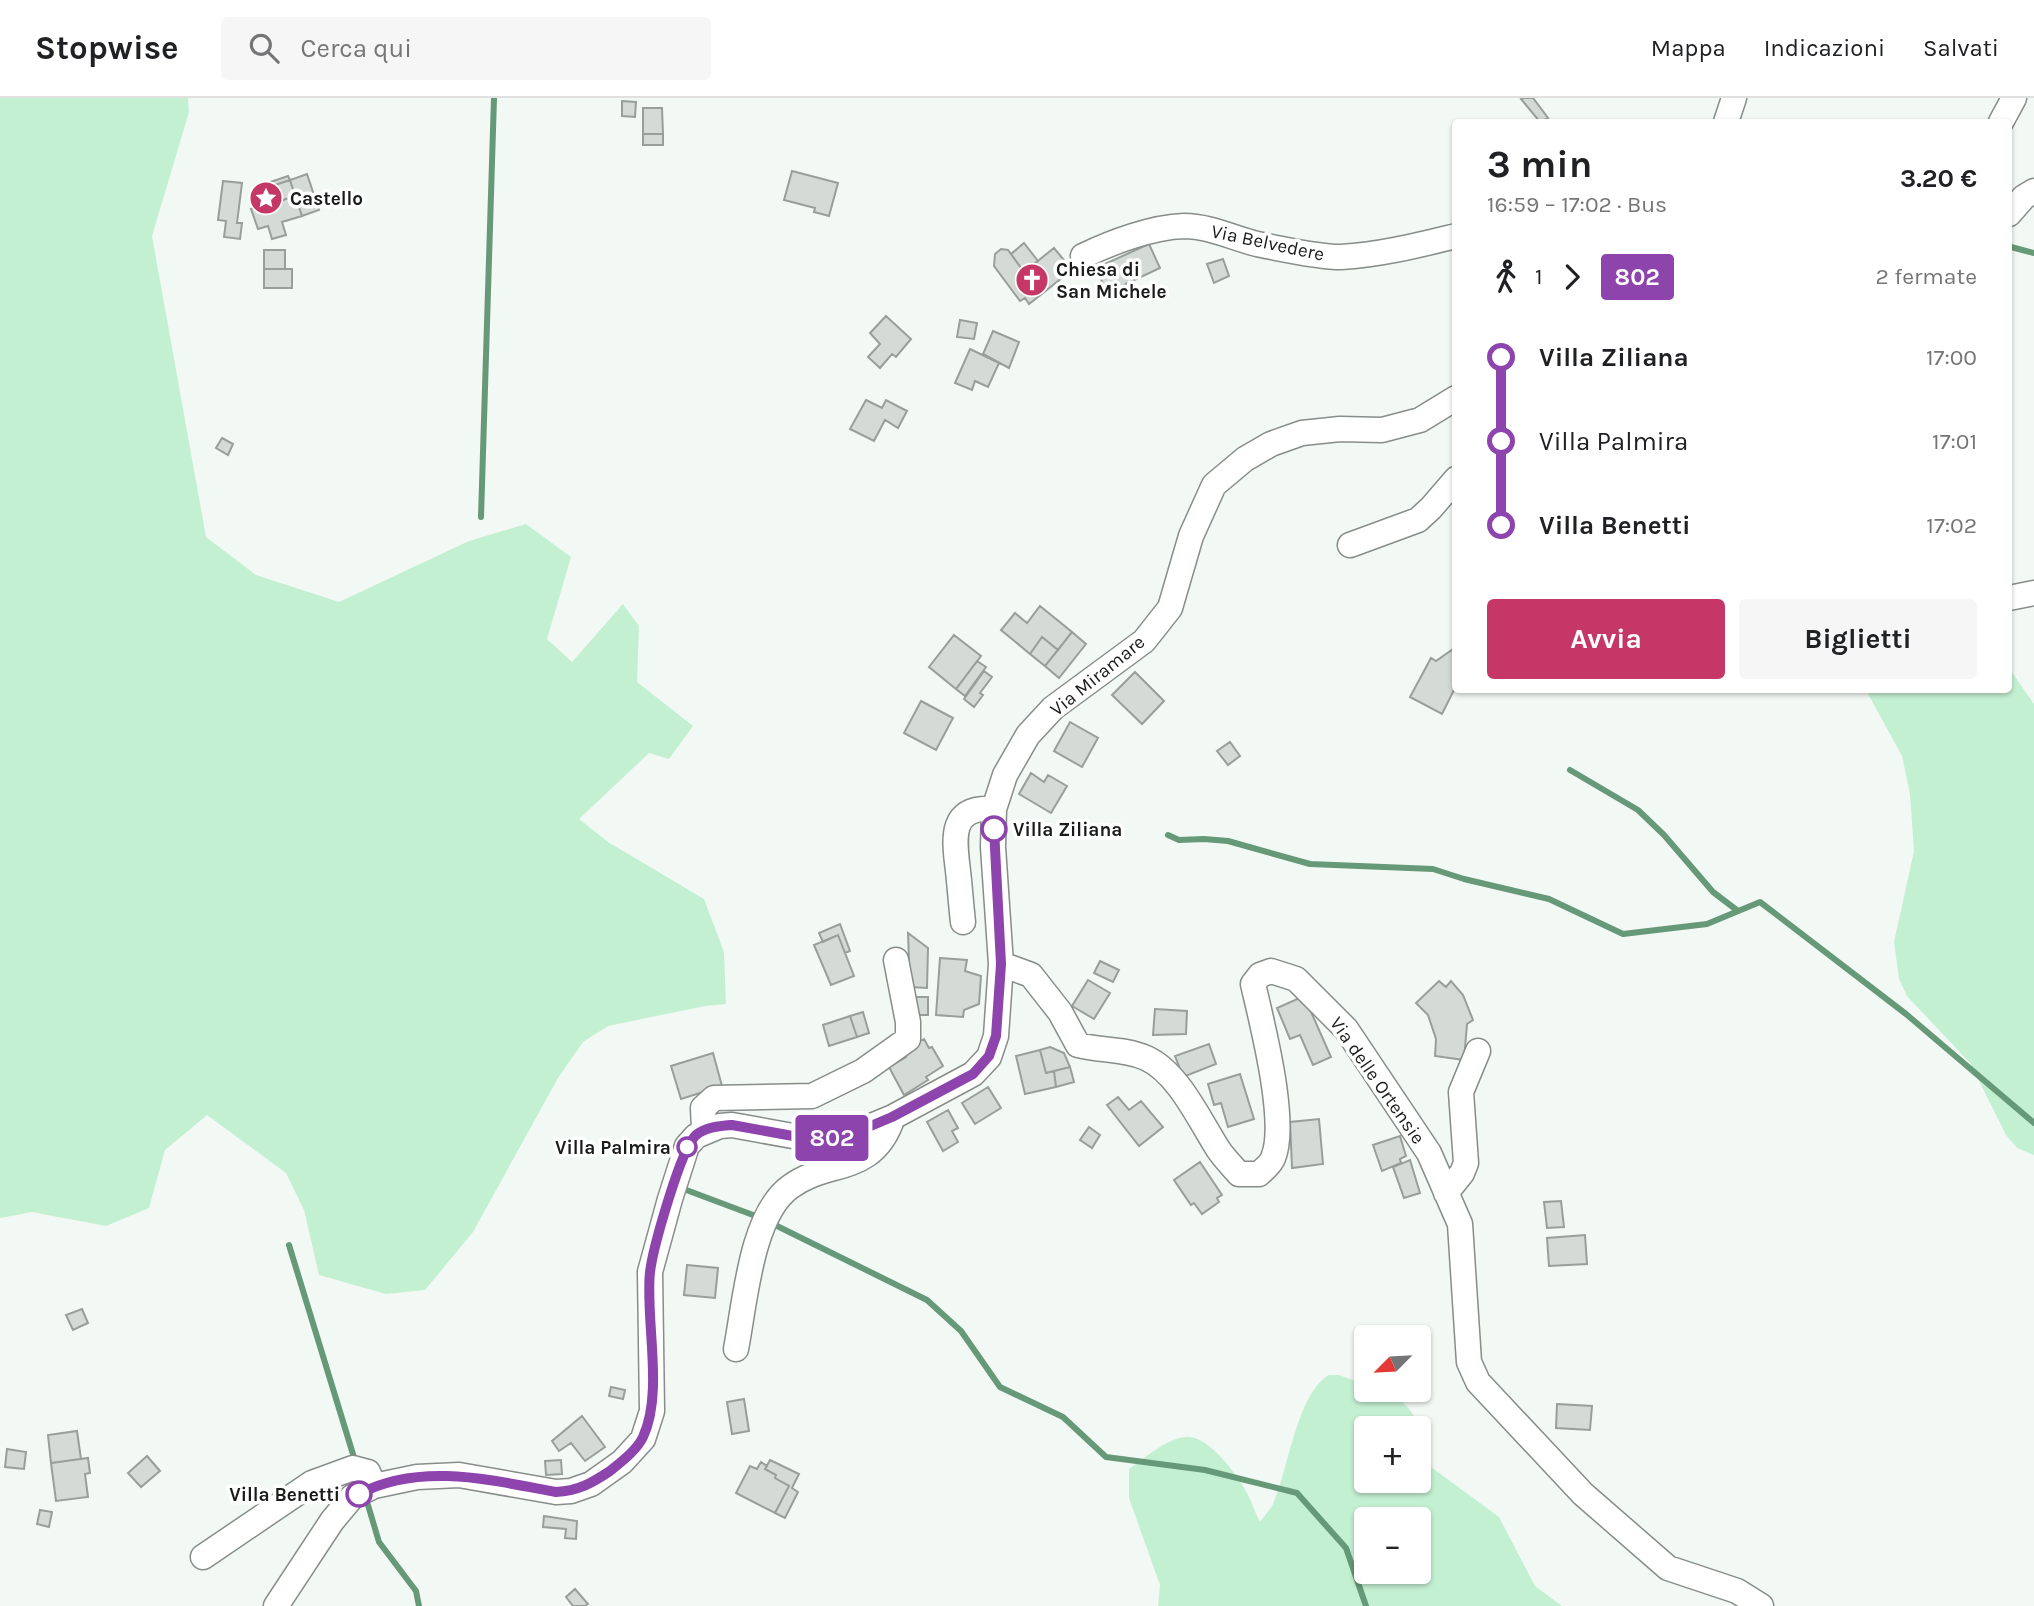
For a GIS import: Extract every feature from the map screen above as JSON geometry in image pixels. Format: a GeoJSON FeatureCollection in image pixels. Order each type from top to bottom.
{"type":"FeatureCollection","features":[{"type":"Feature","properties":{"kind":"street"},"geometry":{"type":"LineString","coordinates":[[1727,119],[1734,98]]}},
{"type":"Feature","properties":{"kind":"street"},"geometry":{"type":"LineString","coordinates":[[2003,119],[2014,98]]}},
{"type":"Feature","properties":{"kind":"street"},"geometry":{"type":"LineString","coordinates":[[2012,211],[2024,197],[2034,191]]}},
{"type":"Feature","properties":{"kind":"street","name":"Via Belvedere"},"geometry":{"type":"LineString","coordinates":[[1083,256],[1111,243],[1163,229],[1186,226],[1257,244],[1339,257],[1409,248],[1452,237]]}},
{"type":"Feature","properties":{"kind":"street","name":"Via Miramare"},"geometry":{"type":"LineString","coordinates":[[704,1130],[732,1125],[815,1140],[847,1136],[892,1117],[973,1074],[989,1056],[996,1036],[1001,964],[993,847],[995,809],[1005,775],[1028,735],[1053,708],[1144,640],[1170,608],[1191,536],[1214,485],[1245,459],[1271,444],[1302,433],[1340,429],[1382,430],[1420,420],[1452,400]]}},
{"type":"Feature","properties":{"kind":"street"},"geometry":{"type":"LineString","coordinates":[[1350,545],[1418,520],[1452,484]]}},
{"type":"Feature","properties":{"kind":"street"},"geometry":{"type":"LineString","coordinates":[[2012,597],[2034,593]]}},
{"type":"Feature","properties":{"kind":"street"},"geometry":{"type":"LineString","coordinates":[[963,922],[954,837],[959,823],[968,813],[982,808],[995,809]]}},
{"type":"Feature","properties":{"kind":"street"},"geometry":{"type":"LineString","coordinates":[[276,1606],[332,1521],[352,1497],[374,1486],[416,1477],[459,1475],[556,1492],[571,1491],[591,1484],[629,1454],[643,1439],[652,1411],[650,1272],[687,1146],[704,1130],[703,1108],[714,1098],[812,1096],[863,1071],[908,1039],[908,1022],[896,960]]}},
{"type":"Feature","properties":{"kind":"street","name":"Via delle Ortensie"},"geometry":{"type":"LineString","coordinates":[[1001,964],[1031,975],[1060,1012],[1078,1045],[1098,1050],[1129,1052],[1149,1059],[1167,1074],[1190,1101],[1220,1153],[1239,1174],[1259,1174],[1273,1160],[1278,1135],[1274,1082],[1254,984],[1260,975],[1271,971],[1296,979],[1346,1029],[1429,1153],[1460,1224],[1469,1362],[1478,1382],[1583,1494],[1668,1568],[1737,1591],[1760,1606]]}},
{"type":"Feature","properties":{"kind":"street"},"geometry":{"type":"LineString","coordinates":[[1446,1193],[1462,1173],[1466,1163],[1461,1092],[1478,1051]]}},
{"type":"Feature","properties":{"kind":"street"},"geometry":{"type":"LineString","coordinates":[[737,1349],[759,1233],[769,1213],[789,1187],[814,1175],[855,1163],[873,1149],[888,1131],[892,1117]]}},
{"type":"Feature","properties":{"kind":"street"},"geometry":{"type":"LineString","coordinates":[[203,1557],[312,1483],[353,1468],[368,1472],[374,1486]]}},
{"type":"Feature","properties":{"kind":"green space"},"geometry":{"type":"Polygon","coordinates":[[[0,98],[188,98],[189,112],[152,236],[206,537],[256,575],[339,602],[469,541],[526,524],[571,557],[547,639],[572,662],[623,604],[639,626],[637,682],[693,726],[669,759],[649,753],[579,819],[608,842],[704,899],[724,952],[726,1004],[608,1026],[583,1042],[558,1078],[473,1232],[425,1290],[386,1294],[319,1275],[304,1210],[286,1173],[207,1115],[165,1150],[149,1208],[106,1226],[32,1212],[0,1218],[0,98]]]}},
{"type":"Feature","properties":{"kind":"green space"},"geometry":{"type":"Polygon","coordinates":[[[2012,672],[2034,704],[2034,1155],[2017,1148],[2006,1135],[1970,1063],[1907,996],[1899,979],[1894,942],[1914,851],[1910,794],[1902,756],[1868,693],[2012,693],[2012,672]]]}},
{"type":"Feature","properties":{"kind":"green space"},"geometry":{"type":"Polygon","coordinates":[[[1329,1375],[1339,1375],[1354,1380],[1354,1402],[1402,1402],[1414,1416],[1354,1416],[1354,1493],[1431,1493],[1431,1467],[1499,1517],[1535,1586],[1562,1606],[1158,1606],[1160,1585],[1129,1498],[1129,1469],[1170,1441],[1185,1437],[1194,1438],[1212,1449],[1229,1467],[1247,1493],[1260,1522],[1273,1504],[1301,1415],[1318,1384],[1329,1375]]]}},
{"type":"Feature","properties":{"kind":"building"},"geometry":{"type":"Polygon","coordinates":[[[1533,98],[1548,118],[1538,119],[1521,99],[1533,98]]]}},
{"type":"Feature","properties":{"kind":"building"},"geometry":{"type":"Polygon","coordinates":[[[622,101],[636,102],[635,117],[622,116],[622,101]]]}},
{"type":"Feature","properties":{"kind":"building"},"geometry":{"type":"Polygon","coordinates":[[[643,108],[662,108],[663,134],[643,134],[643,108]]]}},
{"type":"Feature","properties":{"kind":"building"},"geometry":{"type":"Polygon","coordinates":[[[643,134],[663,134],[663,145],[643,145],[643,134]]]}},
{"type":"Feature","properties":{"kind":"building"},"geometry":{"type":"Polygon","coordinates":[[[792,171],[838,183],[829,216],[814,212],[815,208],[784,200],[792,171]]]}},
{"type":"Feature","properties":{"kind":"building"},"geometry":{"type":"Polygon","coordinates":[[[307,174],[319,210],[302,216],[290,180],[307,174]]]}},
{"type":"Feature","properties":{"kind":"building"},"geometry":{"type":"Polygon","coordinates":[[[288,176],[290,180],[275,185],[280,201],[295,196],[302,216],[282,222],[286,235],[272,239],[268,226],[258,229],[251,209],[262,206],[256,187],[288,176]]]}},
{"type":"Feature","properties":{"kind":"building"},"geometry":{"type":"Polygon","coordinates":[[[290,180],[295,196],[280,201],[275,185],[290,180]]]}},
{"type":"Feature","properties":{"kind":"building"},"geometry":{"type":"Polygon","coordinates":[[[223,181],[242,183],[237,223],[242,223],[240,239],[224,237],[226,221],[218,220],[223,181]]]}},
{"type":"Feature","properties":{"kind":"building"},"geometry":{"type":"Polygon","coordinates":[[[1024,243],[1038,261],[1024,272],[1011,254],[1024,243]]]}},
{"type":"Feature","properties":{"kind":"building"},"geometry":{"type":"Polygon","coordinates":[[[1149,244],[1160,268],[1107,293],[1096,268],[1149,244]]]}},
{"type":"Feature","properties":{"kind":"building","name":"Chiesa di San Michele"},"geometry":{"type":"Polygon","coordinates":[[[1054,248],[1072,270],[1029,304],[1025,298],[1020,301],[994,266],[995,254],[1001,249],[1008,250],[1024,272],[1054,248]]]}},
{"type":"Feature","properties":{"kind":"building"},"geometry":{"type":"Polygon","coordinates":[[[264,250],[285,250],[285,269],[264,269],[264,250]]]}},
{"type":"Feature","properties":{"kind":"building"},"geometry":{"type":"Polygon","coordinates":[[[1223,259],[1229,276],[1214,283],[1207,264],[1223,259]]]}},
{"type":"Feature","properties":{"kind":"building"},"geometry":{"type":"Polygon","coordinates":[[[264,269],[292,269],[292,288],[264,288],[264,269]]]}},
{"type":"Feature","properties":{"kind":"building"},"geometry":{"type":"Polygon","coordinates":[[[886,316],[911,339],[896,357],[892,354],[880,368],[868,357],[880,344],[870,333],[886,316]]]}},
{"type":"Feature","properties":{"kind":"building"},"geometry":{"type":"Polygon","coordinates":[[[960,320],[977,323],[974,339],[957,337],[960,320]]]}},
{"type":"Feature","properties":{"kind":"building"},"geometry":{"type":"Polygon","coordinates":[[[993,331],[1019,342],[1009,368],[983,354],[993,331]]]}},
{"type":"Feature","properties":{"kind":"building"},"geometry":{"type":"Polygon","coordinates":[[[970,349],[999,363],[988,387],[975,381],[972,390],[955,383],[970,349]]]}},
{"type":"Feature","properties":{"kind":"building"},"geometry":{"type":"Polygon","coordinates":[[[866,400],[882,408],[886,400],[907,411],[898,428],[885,420],[874,441],[850,429],[866,400]]]}},
{"type":"Feature","properties":{"kind":"building"},"geometry":{"type":"Polygon","coordinates":[[[222,438],[233,444],[228,455],[216,448],[222,438]]]}},
{"type":"Feature","properties":{"kind":"building"},"geometry":{"type":"Polygon","coordinates":[[[1040,606],[1072,632],[1058,650],[1042,637],[1030,654],[1001,630],[1015,613],[1027,623],[1040,606]]]}},
{"type":"Feature","properties":{"kind":"building"},"geometry":{"type":"Polygon","coordinates":[[[1072,632],[1086,644],[1059,678],[1045,666],[1072,632]]]}},
{"type":"Feature","properties":{"kind":"building"},"geometry":{"type":"Polygon","coordinates":[[[954,635],[981,656],[956,689],[929,667],[954,635]]]}},
{"type":"Feature","properties":{"kind":"building"},"geometry":{"type":"Polygon","coordinates":[[[1042,637],[1058,650],[1045,666],[1030,654],[1042,637]]]}},
{"type":"Feature","properties":{"kind":"building"},"geometry":{"type":"Polygon","coordinates":[[[1452,650],[1452,693],[1442,714],[1410,697],[1431,658],[1436,661],[1452,650]]]}},
{"type":"Feature","properties":{"kind":"building"},"geometry":{"type":"Polygon","coordinates":[[[977,661],[986,667],[965,696],[956,689],[977,661]]]}},
{"type":"Feature","properties":{"kind":"building"},"geometry":{"type":"Polygon","coordinates":[[[984,671],[992,677],[974,707],[964,699],[984,671]]]}},
{"type":"Feature","properties":{"kind":"building"},"geometry":{"type":"Polygon","coordinates":[[[1135,672],[1164,701],[1142,724],[1112,695],[1135,672]]]}},
{"type":"Feature","properties":{"kind":"building"},"geometry":{"type":"Polygon","coordinates":[[[921,701],[953,718],[936,750],[904,733],[921,701]]]}},
{"type":"Feature","properties":{"kind":"building"},"geometry":{"type":"Polygon","coordinates":[[[1070,722],[1098,738],[1082,767],[1054,751],[1070,722]]]}},
{"type":"Feature","properties":{"kind":"building"},"geometry":{"type":"Polygon","coordinates":[[[1230,742],[1240,756],[1228,765],[1217,751],[1230,742]]]}},
{"type":"Feature","properties":{"kind":"building"},"geometry":{"type":"Polygon","coordinates":[[[1031,773],[1044,782],[1048,775],[1067,786],[1051,813],[1019,794],[1031,773]]]}},
{"type":"Feature","properties":{"kind":"building"},"geometry":{"type":"Polygon","coordinates":[[[840,924],[850,951],[845,953],[838,935],[823,942],[819,933],[840,924]]]}},
{"type":"Feature","properties":{"kind":"building"},"geometry":{"type":"Polygon","coordinates":[[[908,933],[928,948],[927,988],[910,987],[908,933]]]}},
{"type":"Feature","properties":{"kind":"building"},"geometry":{"type":"Polygon","coordinates":[[[838,935],[854,976],[831,985],[814,945],[838,935]]]}},
{"type":"Feature","properties":{"kind":"building"},"geometry":{"type":"Polygon","coordinates":[[[940,958],[967,960],[965,971],[981,976],[979,1004],[964,1010],[963,1017],[936,1015],[940,958]]]}},
{"type":"Feature","properties":{"kind":"building"},"geometry":{"type":"Polygon","coordinates":[[[1100,961],[1119,970],[1113,982],[1094,973],[1100,961]]]}},
{"type":"Feature","properties":{"kind":"building"},"geometry":{"type":"Polygon","coordinates":[[[1088,980],[1110,993],[1094,1019],[1072,1006],[1088,980]]]}},
{"type":"Feature","properties":{"kind":"building"},"geometry":{"type":"Polygon","coordinates":[[[1439,981],[1446,987],[1451,981],[1463,995],[1473,1020],[1467,1024],[1464,1060],[1435,1056],[1436,1039],[1428,1015],[1416,1003],[1439,981]]]}},
{"type":"Feature","properties":{"kind":"building"},"geometry":{"type":"Polygon","coordinates":[[[1304,996],[1331,1057],[1313,1065],[1300,1035],[1290,1039],[1277,1008],[1304,996]]]}},
{"type":"Feature","properties":{"kind":"building"},"geometry":{"type":"Polygon","coordinates":[[[912,997],[928,997],[928,1015],[912,1015],[912,997]]]}},
{"type":"Feature","properties":{"kind":"building"},"geometry":{"type":"Polygon","coordinates":[[[1155,1009],[1187,1011],[1186,1034],[1153,1035],[1155,1009]]]}},
{"type":"Feature","properties":{"kind":"building"},"geometry":{"type":"Polygon","coordinates":[[[863,1012],[869,1033],[857,1037],[850,1016],[863,1012]]]}},
{"type":"Feature","properties":{"kind":"building"},"geometry":{"type":"Polygon","coordinates":[[[850,1016],[857,1037],[829,1046],[823,1025],[850,1016]]]}},
{"type":"Feature","properties":{"kind":"building"},"geometry":{"type":"Polygon","coordinates":[[[924,1039],[943,1066],[926,1077],[928,1080],[904,1095],[889,1067],[906,1057],[903,1051],[924,1039]]]}},
{"type":"Feature","properties":{"kind":"building"},"geometry":{"type":"Polygon","coordinates":[[[1209,1044],[1216,1064],[1183,1077],[1175,1056],[1209,1044]]]}},
{"type":"Feature","properties":{"kind":"building"},"geometry":{"type":"Polygon","coordinates":[[[1050,1047],[1064,1053],[1070,1067],[1046,1073],[1040,1050],[1050,1047]]]}},
{"type":"Feature","properties":{"kind":"building"},"geometry":{"type":"Polygon","coordinates":[[[1040,1050],[1046,1073],[1054,1071],[1056,1087],[1025,1094],[1016,1056],[1040,1050]]]}},
{"type":"Feature","properties":{"kind":"building"},"geometry":{"type":"Polygon","coordinates":[[[713,1053],[722,1086],[681,1099],[671,1066],[713,1053]]]}},
{"type":"Feature","properties":{"kind":"building"},"geometry":{"type":"Polygon","coordinates":[[[1070,1067],[1074,1082],[1056,1087],[1054,1071],[1070,1067]]]}},
{"type":"Feature","properties":{"kind":"building"},"geometry":{"type":"Polygon","coordinates":[[[1240,1074],[1254,1119],[1228,1127],[1221,1103],[1214,1105],[1208,1084],[1240,1074]]]}},
{"type":"Feature","properties":{"kind":"building"},"geometry":{"type":"Polygon","coordinates":[[[988,1087],[1001,1108],[975,1124],[962,1103],[988,1087]]]}},
{"type":"Feature","properties":{"kind":"building"},"geometry":{"type":"Polygon","coordinates":[[[1118,1097],[1129,1110],[1141,1101],[1163,1127],[1139,1146],[1107,1105],[1118,1097]]]}},
{"type":"Feature","properties":{"kind":"building"},"geometry":{"type":"Polygon","coordinates":[[[948,1110],[958,1128],[952,1131],[958,1142],[943,1151],[927,1122],[948,1110]]]}},
{"type":"Feature","properties":{"kind":"building"},"geometry":{"type":"Polygon","coordinates":[[[1319,1119],[1323,1164],[1292,1168],[1290,1122],[1319,1119]]]}},
{"type":"Feature","properties":{"kind":"building"},"geometry":{"type":"Polygon","coordinates":[[[1089,1127],[1100,1135],[1092,1148],[1080,1140],[1089,1127]]]}},
{"type":"Feature","properties":{"kind":"building"},"geometry":{"type":"Polygon","coordinates":[[[1400,1136],[1406,1156],[1400,1159],[1401,1163],[1382,1171],[1373,1145],[1400,1136]]]}},
{"type":"Feature","properties":{"kind":"building"},"geometry":{"type":"Polygon","coordinates":[[[1410,1160],[1420,1193],[1404,1198],[1393,1167],[1410,1160]]]}},
{"type":"Feature","properties":{"kind":"building"},"geometry":{"type":"Polygon","coordinates":[[[1200,1162],[1222,1195],[1217,1198],[1219,1202],[1202,1214],[1194,1203],[1191,1205],[1174,1180],[1200,1162]]]}},
{"type":"Feature","properties":{"kind":"building"},"geometry":{"type":"Polygon","coordinates":[[[1561,1201],[1564,1227],[1547,1228],[1544,1202],[1561,1201]]]}},
{"type":"Feature","properties":{"kind":"building"},"geometry":{"type":"Polygon","coordinates":[[[1585,1235],[1587,1264],[1549,1266],[1547,1238],[1585,1235]]]}},
{"type":"Feature","properties":{"kind":"building"},"geometry":{"type":"Polygon","coordinates":[[[687,1265],[718,1268],[715,1298],[684,1295],[687,1265]]]}},
{"type":"Feature","properties":{"kind":"building"},"geometry":{"type":"Polygon","coordinates":[[[82,1309],[88,1323],[73,1330],[66,1315],[82,1309]]]}},
{"type":"Feature","properties":{"kind":"building"},"geometry":{"type":"Polygon","coordinates":[[[611,1387],[625,1390],[623,1399],[609,1396],[611,1387]]]}},
{"type":"Feature","properties":{"kind":"building"},"geometry":{"type":"Polygon","coordinates":[[[744,1399],[749,1431],[732,1434],[727,1402],[744,1399]]]}},
{"type":"Feature","properties":{"kind":"building"},"geometry":{"type":"Polygon","coordinates":[[[1557,1404],[1592,1406],[1590,1430],[1556,1428],[1557,1404]]]}},
{"type":"Feature","properties":{"kind":"building"},"geometry":{"type":"Polygon","coordinates":[[[582,1416],[605,1447],[585,1461],[571,1443],[559,1451],[552,1441],[582,1416]]]}},
{"type":"Feature","properties":{"kind":"building"},"geometry":{"type":"Polygon","coordinates":[[[77,1431],[81,1459],[51,1463],[48,1435],[77,1431]]]}},
{"type":"Feature","properties":{"kind":"building"},"geometry":{"type":"Polygon","coordinates":[[[7,1449],[26,1452],[24,1469],[5,1467],[7,1449]]]}},
{"type":"Feature","properties":{"kind":"building"},"geometry":{"type":"Polygon","coordinates":[[[147,1456],[160,1471],[141,1487],[128,1473],[147,1456]]]}},
{"type":"Feature","properties":{"kind":"building"},"geometry":{"type":"Polygon","coordinates":[[[88,1458],[90,1473],[85,1474],[88,1497],[56,1501],[51,1463],[88,1458]]]}},
{"type":"Feature","properties":{"kind":"building"},"geometry":{"type":"Polygon","coordinates":[[[561,1460],[562,1474],[546,1475],[545,1461],[561,1460]]]}},
{"type":"Feature","properties":{"kind":"building"},"geometry":{"type":"Polygon","coordinates":[[[770,1460],[799,1474],[792,1488],[798,1492],[785,1518],[775,1513],[789,1486],[765,1469],[770,1460]]]}},
{"type":"Feature","properties":{"kind":"building"},"geometry":{"type":"Polygon","coordinates":[[[761,1462],[767,1466],[765,1469],[776,1475],[775,1478],[789,1486],[775,1513],[736,1493],[750,1466],[757,1469],[761,1462]]]}},
{"type":"Feature","properties":{"kind":"building"},"geometry":{"type":"Polygon","coordinates":[[[40,1510],[52,1512],[49,1527],[37,1524],[40,1510]]]}},
{"type":"Feature","properties":{"kind":"building"},"geometry":{"type":"Polygon","coordinates":[[[544,1516],[577,1521],[576,1539],[565,1538],[566,1529],[543,1527],[544,1516]]]}},
{"type":"Feature","properties":{"kind":"building"},"geometry":{"type":"Polygon","coordinates":[[[575,1589],[588,1604],[573,1606],[566,1597],[575,1589]]]}},
{"type":"Feature","properties":{"kind":"waterway"},"geometry":{"type":"LineString","coordinates":[[481,517],[494,98]]}},
{"type":"Feature","properties":{"kind":"waterway"},"geometry":{"type":"LineString","coordinates":[[2012,247],[2034,253]]}},
{"type":"Feature","properties":{"kind":"waterway"},"geometry":{"type":"LineString","coordinates":[[1570,770],[1638,810],[1664,835],[1713,892],[1738,911]]}},
{"type":"Feature","properties":{"kind":"waterway"},"geometry":{"type":"LineString","coordinates":[[1168,835],[1179,840],[1228,841],[1310,864],[1433,869],[1549,899],[1623,934],[1707,924],[1760,902],[1906,1014],[2034,1123]]}},
{"type":"Feature","properties":{"kind":"waterway"},"geometry":{"type":"LineString","coordinates":[[681,1188],[761,1218]]}},
{"type":"Feature","properties":{"kind":"waterway"},"geometry":{"type":"LineString","coordinates":[[771,1223],[927,1300],[961,1331],[1000,1387],[1063,1417],[1106,1457],[1205,1470],[1297,1493],[1346,1548],[1366,1606]]}},
{"type":"Feature","properties":{"kind":"waterway"},"geometry":{"type":"LineString","coordinates":[[289,1245],[356,1464]]}},
{"type":"Feature","properties":{"kind":"waterway"},"geometry":{"type":"LineString","coordinates":[[365,1495],[379,1542],[416,1591],[419,1606]]}},
{"type":"Feature","properties":{"kind":"bus line","name":"802"},"geometry":{"type":"LineString","coordinates":[[359,1494],[374,1486],[416,1477],[459,1475],[556,1492],[571,1491],[591,1484],[622,1462],[643,1439],[652,1411],[650,1272],[687,1146],[695,1136],[704,1130],[732,1125],[815,1140],[847,1136],[892,1117],[973,1074],[989,1056],[996,1036],[1001,964],[994,829]]}},
{"type":"Feature","properties":{"kind":"place","name":"Castello"},"geometry":{"type":"Point","coordinates":[266,198]}},
{"type":"Feature","properties":{"kind":"place","name":"Chiesa di San Michele"},"geometry":{"type":"Point","coordinates":[1032,280]}},
{"type":"Feature","properties":{"kind":"place","name":"Villa Ziliana"},"geometry":{"type":"Point","coordinates":[994,829]}},
{"type":"Feature","properties":{"kind":"place","name":"Villa Palmira"},"geometry":{"type":"Point","coordinates":[687,1147]}},
{"type":"Feature","properties":{"kind":"place","name":"Villa Benetti"},"geometry":{"type":"Point","coordinates":[359,1494]}}]}
